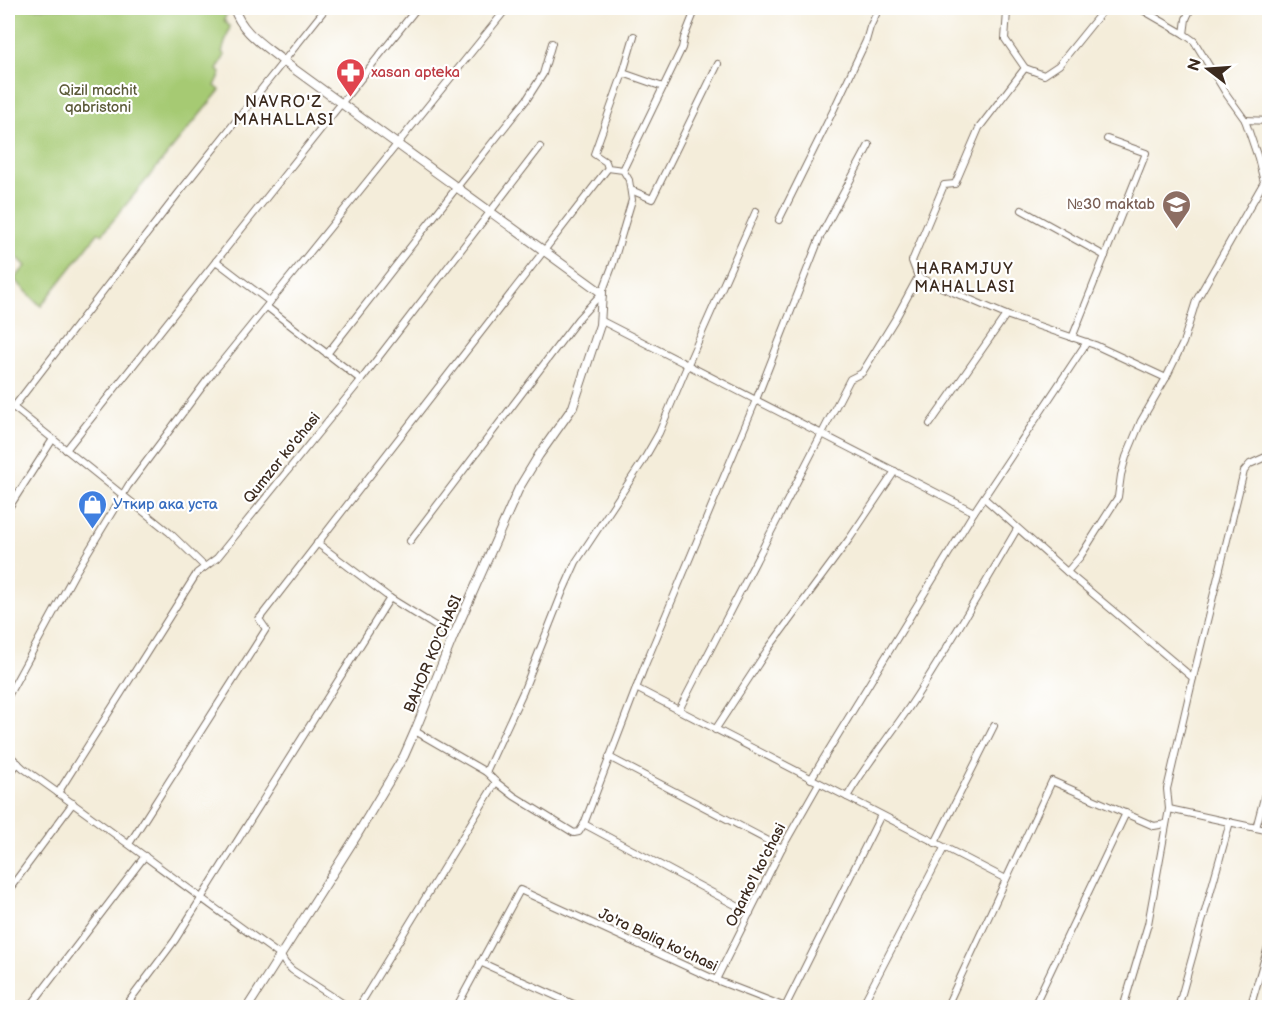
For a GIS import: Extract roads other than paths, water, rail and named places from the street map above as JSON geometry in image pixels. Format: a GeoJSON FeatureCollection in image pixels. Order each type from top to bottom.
{"type":"FeatureCollection","features":[{"type":"Feature","properties":{"kind":"street"},"geometry":{"type":"LineString","coordinates":[[234,8],[248,33],[283,61],[602,293]]}},
{"type":"Feature","properties":{"kind":"street"},"geometry":{"type":"LineString","coordinates":[[205,567],[170,532],[10,406],[326,8]]}},
{"type":"Feature","properties":{"kind":"street"},"geometry":{"type":"LineString","coordinates":[[66,450],[417,8]]}},
{"type":"Feature","properties":{"kind":"street"},"geometry":{"type":"LineString","coordinates":[[8,696],[74,575],[123,495],[211,375],[507,8]]}},
{"type":"Feature","properties":{"kind":"street"},"geometry":{"type":"LineString","coordinates":[[623,170],[682,48],[696,8]]}},
{"type":"Feature","properties":{"kind":"street"},"geometry":{"type":"LineString","coordinates":[[778,220],[838,101],[879,8]]}},
{"type":"Feature","properties":{"kind":"street"},"geometry":{"type":"LineString","coordinates":[[902,8],[920,11],[934,8]]}},
{"type":"Feature","properties":{"kind":"street"},"geometry":{"type":"LineString","coordinates":[[1002,8],[1006,12],[1005,39],[1024,68],[1044,75],[1059,65],[1105,8]]}},
{"type":"Feature","properties":{"kind":"street"},"geometry":{"type":"LineString","coordinates":[[1067,572],[1080,557],[1118,497],[1126,457],[1141,421],[1183,343],[1196,301],[1264,182],[1245,120],[1194,41],[1139,8]]}},
{"type":"Feature","properties":{"kind":"street"},"geometry":{"type":"LineString","coordinates":[[1184,34],[1186,19],[1191,8]]}},
{"type":"Feature","properties":{"kind":"street"},"geometry":{"type":"LineString","coordinates":[[608,168],[606,162],[594,154],[623,74],[633,36]]}},
{"type":"Feature","properties":{"kind":"street"},"geometry":{"type":"LineString","coordinates":[[327,354],[527,99],[543,74],[552,44]]}},
{"type":"Feature","properties":{"kind":"street"},"geometry":{"type":"LineString","coordinates":[[631,190],[652,199],[718,63]]}},
{"type":"Feature","properties":{"kind":"street"},"geometry":{"type":"LineString","coordinates":[[1024,68],[979,128],[955,184],[944,185],[912,261],[918,277],[1006,315],[1086,342],[1166,378]]}},
{"type":"Feature","properties":{"kind":"street"},"geometry":{"type":"LineString","coordinates":[[623,74],[663,87]]}},
{"type":"Feature","properties":{"kind":"street"},"geometry":{"type":"LineString","coordinates":[[1245,120],[1269,121]]}},
{"type":"Feature","properties":{"kind":"street"},"geometry":{"type":"LineString","coordinates":[[1072,338],[1146,153],[1107,139]]}},
{"type":"Feature","properties":{"kind":"street"},"geometry":{"type":"LineString","coordinates":[[415,731],[486,772],[514,796],[574,833],[579,832],[636,688],[756,400],[820,237],[869,145]]}},
{"type":"Feature","properties":{"kind":"street","name":"Qumzor ko'chasi"},"geometry":{"type":"LineString","coordinates":[[58,793],[197,573],[217,558],[362,380],[540,147]]}},
{"type":"Feature","properties":{"kind":"street"},"geometry":{"type":"LineString","coordinates":[[608,168],[623,170]]}},
{"type":"Feature","properties":{"kind":"street"},"geometry":{"type":"LineString","coordinates":[[129,844],[266,629],[259,619],[608,168]]}},
{"type":"Feature","properties":{"kind":"street"},"geometry":{"type":"LineString","coordinates":[[410,541],[578,319],[602,293],[632,200],[629,180],[623,170]]}},
{"type":"Feature","properties":{"kind":"street"},"geometry":{"type":"LineString","coordinates":[[486,772],[523,692],[576,562],[659,433],[756,210]]}},
{"type":"Feature","properties":{"kind":"street"},"geometry":{"type":"LineString","coordinates":[[1022,210],[1105,256]]}},
{"type":"Feature","properties":{"kind":"street"},"geometry":{"type":"LineString","coordinates":[[216,261],[327,354],[362,380]]}},
{"type":"Feature","properties":{"kind":"street"},"geometry":{"type":"LineString","coordinates":[[679,710],[850,379],[862,373],[918,277]]}},
{"type":"Feature","properties":{"kind":"street","name":"BAHOR KO'CHASI"},"geometry":{"type":"LineString","coordinates":[[248,1008],[404,756],[453,637],[519,488],[573,407],[600,325],[602,293]]}},
{"type":"Feature","properties":{"kind":"street"},"geometry":{"type":"LineString","coordinates":[[930,424],[1006,315]]}},
{"type":"Feature","properties":{"kind":"street"},"geometry":{"type":"LineString","coordinates":[[600,320],[974,512]]}},
{"type":"Feature","properties":{"kind":"street"},"geometry":{"type":"LineString","coordinates":[[811,779],[974,512],[1086,342]]}},
{"type":"Feature","properties":{"kind":"street"},"geometry":{"type":"LineString","coordinates":[[8,510],[53,439]]}},
{"type":"Feature","properties":{"kind":"street"},"geometry":{"type":"LineString","coordinates":[[1124,1008],[1148,924],[1169,809],[1167,789],[1244,471],[1250,464],[1269,455]]}},
{"type":"Feature","properties":{"kind":"street"},"geometry":{"type":"LineString","coordinates":[[715,730],[768,649],[850,538],[895,471]]}},
{"type":"Feature","properties":{"kind":"street"},"geometry":{"type":"LineString","coordinates":[[984,498],[1017,529],[1193,678]]}},
{"type":"Feature","properties":{"kind":"street"},"geometry":{"type":"LineString","coordinates":[[847,797],[862,772],[912,703],[1017,529]]}},
{"type":"Feature","properties":{"kind":"street"},"geometry":{"type":"LineString","coordinates":[[317,543],[390,598],[453,637]]}},
{"type":"Feature","properties":{"kind":"street"},"geometry":{"type":"LineString","coordinates":[[124,1008],[175,940],[390,598]]}},
{"type":"Feature","properties":{"kind":"street"},"geometry":{"type":"LineString","coordinates":[[636,688],[1006,879]]}},
{"type":"Feature","properties":{"kind":"street"},"geometry":{"type":"LineString","coordinates":[[935,843],[994,726]]}},
{"type":"Feature","properties":{"kind":"street"},"geometry":{"type":"LineString","coordinates":[[8,754],[281,956],[292,970],[350,1008]]}},
{"type":"Feature","properties":{"kind":"street"},"geometry":{"type":"LineString","coordinates":[[609,757],[782,848]]}},
{"type":"Feature","properties":{"kind":"street"},"geometry":{"type":"LineString","coordinates":[[8,776],[18,763]]}},
{"type":"Feature","properties":{"kind":"street"},"geometry":{"type":"LineString","coordinates":[[1256,828],[1269,775]]}},
{"type":"Feature","properties":{"kind":"street"},"geometry":{"type":"LineString","coordinates":[[946,1008],[1052,781],[1154,826],[1166,824]]}},
{"type":"Feature","properties":{"kind":"street"},"geometry":{"type":"LineString","coordinates":[[357,1008],[496,782]]}},
{"type":"Feature","properties":{"kind":"street","name":"Oqarko'l ko'chasi"},"geometry":{"type":"LineString","coordinates":[[716,980],[782,848],[819,783]]}},
{"type":"Feature","properties":{"kind":"street"},"geometry":{"type":"LineString","coordinates":[[8,891],[72,803]]}},
{"type":"Feature","properties":{"kind":"street"},"geometry":{"type":"LineString","coordinates":[[1169,809],[1269,831]]}},
{"type":"Feature","properties":{"kind":"street"},"geometry":{"type":"LineString","coordinates":[[1033,1008],[1126,813]]}},
{"type":"Feature","properties":{"kind":"street"},"geometry":{"type":"LineString","coordinates":[[787,1007],[881,815]]}},
{"type":"Feature","properties":{"kind":"street"},"geometry":{"type":"LineString","coordinates":[[1178,1008],[1230,822]]}},
{"type":"Feature","properties":{"kind":"street"},"geometry":{"type":"LineString","coordinates":[[584,824],[750,913]]}},
{"type":"Feature","properties":{"kind":"street"},"geometry":{"type":"LineString","coordinates":[[861,1008],[944,848]]}},
{"type":"Feature","properties":{"kind":"street"},"geometry":{"type":"LineString","coordinates":[[29,1008],[145,856]]}},
{"type":"Feature","properties":{"kind":"street","name":"Jo'ra Baliq ko'chasi"},"geometry":{"type":"LineString","coordinates":[[480,962],[520,890],[716,980],[787,1007]]}},
{"type":"Feature","properties":{"kind":"street"},"geometry":{"type":"LineString","coordinates":[[1250,1008],[1269,940]]}},
{"type":"Feature","properties":{"kind":"street"},"geometry":{"type":"LineString","coordinates":[[456,1008],[480,962],[582,1008]]}},
{"type":"Feature","properties":{"kind":"place","name":"xasan apteka"},"geometry":{"type":"Point","coordinates":[350,98]}},
{"type":"Feature","properties":{"kind":"place","name":"№30 maktab"},"geometry":{"type":"Point","coordinates":[1176,230]}},
{"type":"Feature","properties":{"kind":"place","name":"Уткир ака уста"},"geometry":{"type":"Point","coordinates":[92,530]}},
{"type":"Feature","properties":{"kind":"district","name":"NAVRO'Z MAHALLASI"},"geometry":{"type":"Point","coordinates":[284,111]}},
{"type":"Feature","properties":{"kind":"district","name":"HARAMJUY MAHALLASI"},"geometry":{"type":"Point","coordinates":[965,278]}},
{"type":"Feature","properties":{"kind":"park label","name":"Qizil machit qabristoni"},"geometry":{"type":"Point","coordinates":[98,98]}}]}
